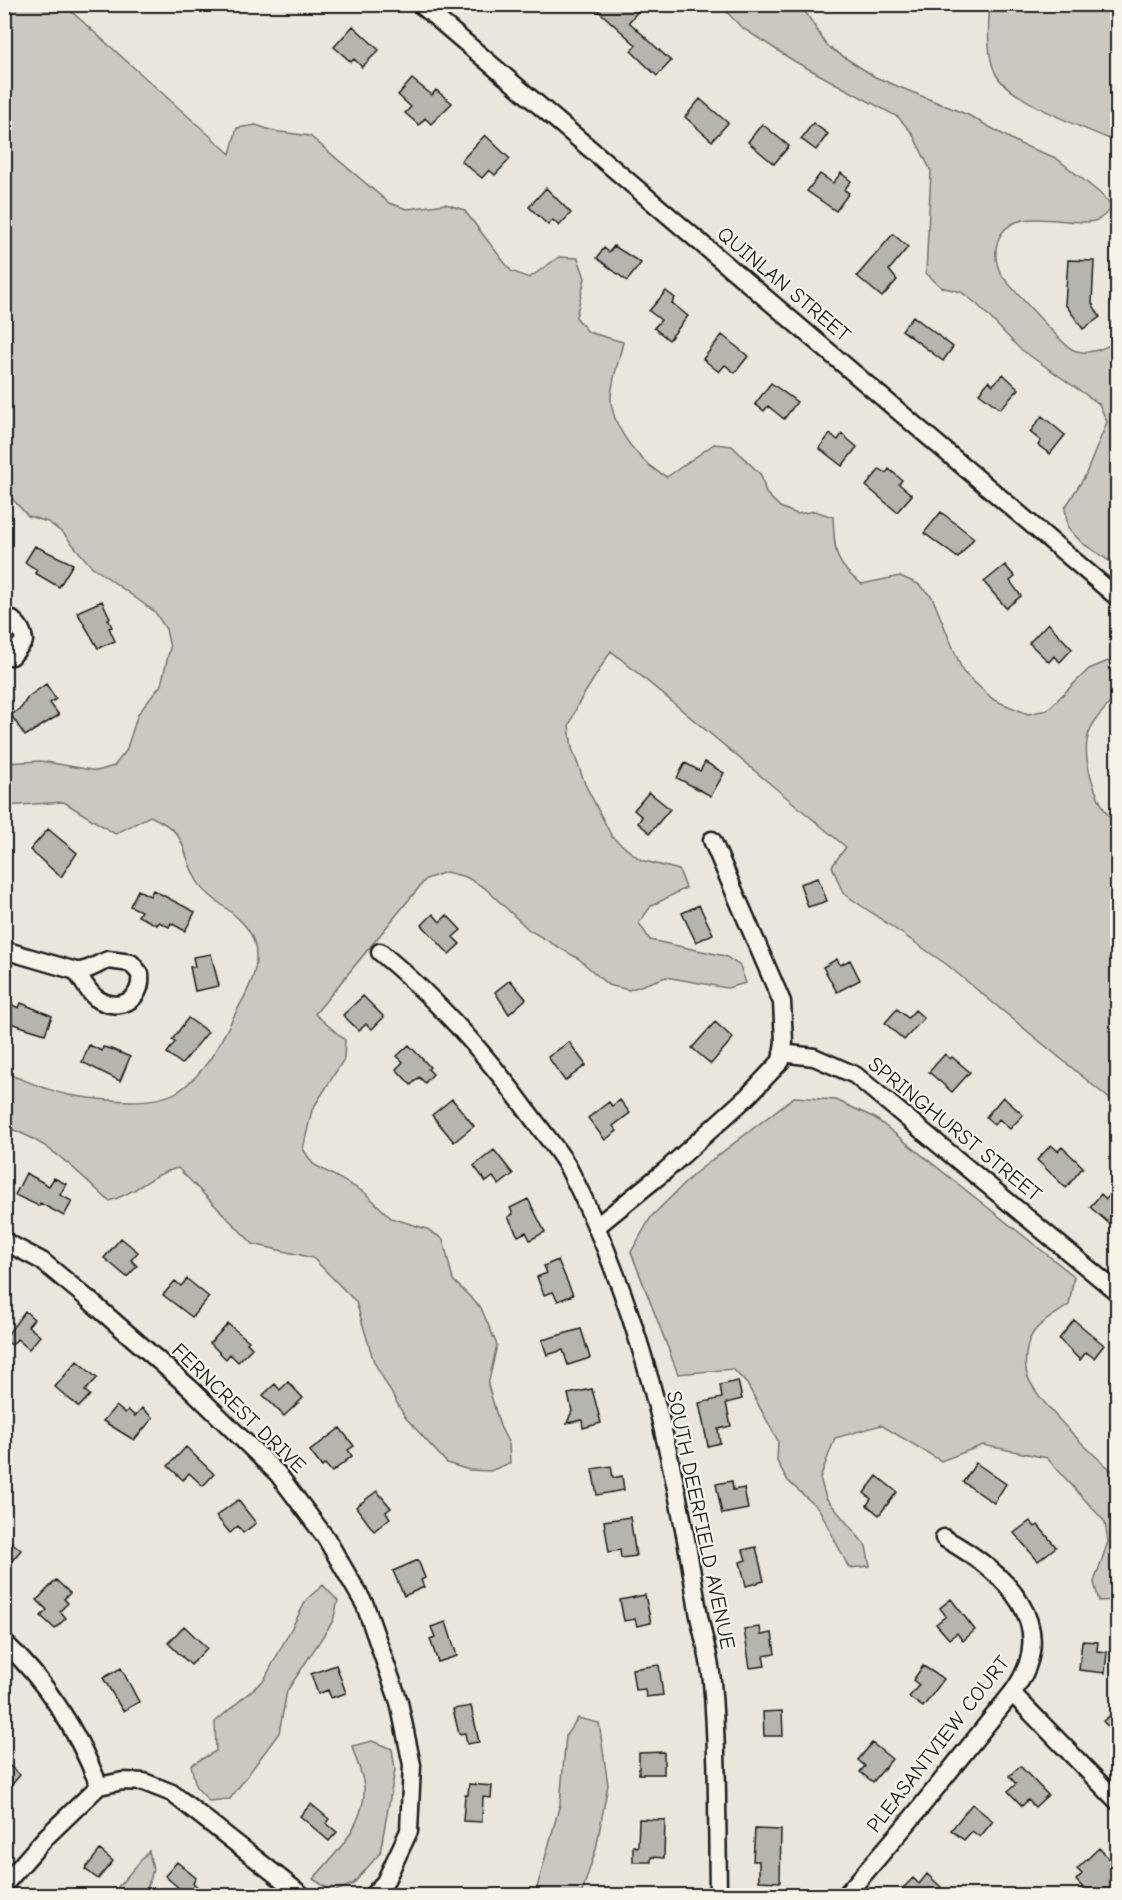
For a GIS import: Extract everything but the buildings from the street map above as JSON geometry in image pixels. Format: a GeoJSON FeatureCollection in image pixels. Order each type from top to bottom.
{"type":"FeatureCollection","features":[{"type":"Feature","properties":{"kind":"street","name":"QUINLAN STREET"},"geometry":{"type":"LineString","coordinates":[[420,4],[1118,598]]}},
{"type":"Feature","properties":{"kind":"street"},"geometry":{"type":"LineString","coordinates":[[4,615],[23,632],[24,641],[12,656],[4,656]]}},
{"type":"Feature","properties":{"kind":"street"},"geometry":{"type":"LineString","coordinates":[[596,1227],[665,1171],[748,1096],[781,1061],[782,1002],[712,840]]}},
{"type":"Feature","properties":{"kind":"street"},"geometry":{"type":"LineString","coordinates":[[4,950],[76,971]]}},
{"type":"Feature","properties":{"kind":"street","name":"SOUTH DEERFIELD AVENUE"},"geometry":{"type":"LineString","coordinates":[[380,952],[411,977],[506,1081],[566,1164],[596,1227],[619,1285],[652,1392],[687,1541],[712,1679],[718,1896]]}},
{"type":"Feature","properties":{"kind":"street","name":"SPRINGHURST STREET"},"geometry":{"type":"LineString","coordinates":[[782,1053],[814,1057],[855,1074],[1118,1293]]}},
{"type":"Feature","properties":{"kind":"street","name":"FERNCREST DRIVE"},"geometry":{"type":"LineString","coordinates":[[4,1241],[42,1261],[88,1299],[191,1389],[278,1474],[326,1538],[365,1605],[399,1702],[412,1765],[410,1831],[385,1882],[372,1896]]}},
{"type":"Feature","properties":{"kind":"street","name":"PLEASANTVIEW COURT"},"geometry":{"type":"LineString","coordinates":[[845,1896],[912,1818],[1024,1677],[1032,1658],[1034,1639],[1028,1618],[1012,1592],[993,1569],[944,1538]]}},
{"type":"Feature","properties":{"kind":"street"},"geometry":{"type":"LineString","coordinates":[[4,1642],[49,1691],[90,1763],[99,1786]]}},
{"type":"Feature","properties":{"kind":"street"},"geometry":{"type":"LineString","coordinates":[[1012,1692],[1118,1802]]}},
{"type":"Feature","properties":{"kind":"street"},"geometry":{"type":"LineString","coordinates":[[4,1885],[46,1836],[99,1786],[123,1781],[144,1782],[172,1793],[303,1896]]}},
{"type":"Feature","properties":{"kind":"shaded area"},"geometry":{"type":"Polygon","coordinates":[[[5,4],[64,5],[230,154],[237,128],[256,125],[273,131],[310,136],[389,203],[407,209],[446,204],[464,210],[511,271],[529,278],[559,257],[578,258],[585,278],[576,317],[588,332],[623,342],[611,401],[623,435],[639,456],[667,477],[714,444],[732,446],[761,475],[766,493],[780,507],[797,514],[815,511],[833,517],[837,555],[846,570],[862,584],[900,576],[918,584],[932,597],[963,672],[994,700],[1028,714],[1047,710],[1089,669],[1108,661],[1117,667],[1117,695],[1093,724],[1086,746],[1089,771],[1098,797],[1117,826],[1117,1105],[946,964],[843,893],[832,866],[846,847],[611,651],[578,704],[569,726],[572,748],[585,784],[612,837],[641,860],[679,870],[686,888],[651,906],[639,923],[650,940],[725,956],[740,966],[746,983],[727,988],[666,977],[629,990],[608,985],[579,959],[529,930],[485,888],[466,877],[446,872],[426,879],[315,1014],[345,1040],[344,1059],[312,1110],[303,1149],[313,1164],[364,1192],[391,1218],[427,1229],[443,1239],[453,1280],[481,1308],[497,1345],[488,1385],[500,1426],[509,1444],[510,1463],[490,1471],[469,1470],[447,1463],[405,1417],[374,1362],[356,1302],[313,1258],[253,1244],[178,1168],[159,1175],[119,1198],[109,1201],[48,1148],[20,1132],[5,1127],[5,1073],[61,1093],[111,1100],[156,1099],[180,1090],[205,1066],[222,1038],[251,981],[256,953],[254,942],[243,923],[202,887],[196,879],[178,835],[163,823],[150,816],[115,834],[64,802],[5,806],[5,763],[41,761],[97,771],[114,766],[126,751],[138,714],[161,685],[170,648],[166,629],[155,612],[90,565],[64,534],[48,522],[28,516],[5,491],[5,4]]]}},
{"type":"Feature","properties":{"kind":"shaded area"},"geometry":{"type":"Polygon","coordinates":[[[720,5],[801,5],[827,46],[875,77],[968,115],[1020,144],[1056,158],[1101,194],[1113,208],[1094,221],[1029,219],[1017,222],[1007,228],[999,238],[996,256],[997,265],[1005,279],[1070,348],[1082,352],[1095,351],[1117,340],[1117,566],[1082,543],[1068,528],[1065,508],[1085,476],[1107,422],[1099,404],[1019,348],[977,304],[961,292],[941,287],[926,273],[931,171],[912,133],[898,117],[794,61],[741,27],[720,5]]]}},
{"type":"Feature","properties":{"kind":"shaded area"},"geometry":{"type":"Polygon","coordinates":[[[990,5],[1117,5],[1117,142],[1034,105],[1005,86],[993,69],[989,51],[990,5]]]}},
{"type":"Feature","properties":{"kind":"shaded area"},"geometry":{"type":"Polygon","coordinates":[[[794,1097],[836,1100],[875,1118],[1074,1276],[1069,1305],[1040,1325],[1031,1337],[1027,1348],[1026,1367],[1028,1377],[1043,1401],[1082,1443],[1117,1475],[1117,1600],[1099,1601],[1094,1582],[1108,1542],[1105,1522],[1047,1458],[983,1445],[941,1461],[881,1425],[835,1438],[820,1478],[826,1498],[866,1546],[870,1566],[849,1568],[819,1509],[788,1481],[777,1461],[778,1441],[747,1384],[733,1369],[678,1374],[631,1252],[651,1217],[694,1174],[794,1097]]]}},
{"type":"Feature","properties":{"kind":"shaded area"},"geometry":{"type":"Polygon","coordinates":[[[323,1585],[338,1601],[333,1621],[287,1691],[279,1733],[230,1799],[209,1801],[196,1787],[191,1765],[216,1751],[215,1722],[264,1680],[307,1599],[323,1585]]]}},
{"type":"Feature","properties":{"kind":"shaded area"},"geometry":{"type":"Polygon","coordinates":[[[578,1718],[599,1723],[608,1785],[596,1849],[581,1895],[535,1895],[560,1804],[566,1735],[578,1718]]]}},
{"type":"Feature","properties":{"kind":"shaded area"},"geometry":{"type":"Polygon","coordinates":[[[372,1741],[392,1749],[395,1770],[380,1853],[353,1884],[333,1892],[313,1879],[331,1860],[355,1826],[363,1800],[364,1787],[352,1746],[372,1741]]]}},
{"type":"Feature","properties":{"kind":"shaded area"},"geometry":{"type":"Polygon","coordinates":[[[149,1851],[153,1870],[146,1891],[148,1895],[111,1895],[149,1851]]]}}]}
